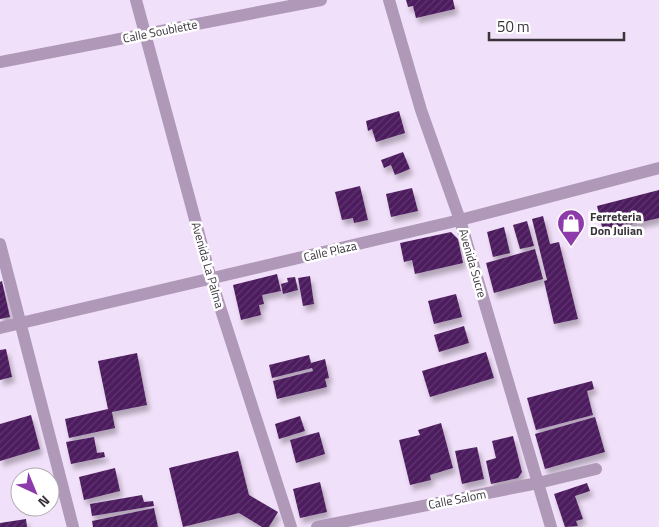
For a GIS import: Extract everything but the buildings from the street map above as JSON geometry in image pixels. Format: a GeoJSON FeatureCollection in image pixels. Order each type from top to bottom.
{"type":"FeatureCollection","features":[{"type":"Feature","properties":{"kind":"street","name":"Avenida La Palma"},"geometry":{"type":"LineString","coordinates":[[136,0],[211,279],[291,527]]}},
{"type":"Feature","properties":{"kind":"street","name":"Calle Soublette"},"geometry":{"type":"LineString","coordinates":[[0,62],[321,0]]}},
{"type":"Feature","properties":{"kind":"street","name":"Avenida Sucre"},"geometry":{"type":"LineString","coordinates":[[389,0],[421,110],[460,220],[551,527]]}},
{"type":"Feature","properties":{"kind":"street","name":"Calle Plaza"},"geometry":{"type":"LineString","coordinates":[[0,328],[460,220],[659,168]]}},
{"type":"Feature","properties":{"kind":"street"},"geometry":{"type":"LineString","coordinates":[[0,244],[22,323],[73,527]]}},
{"type":"Feature","properties":{"kind":"street","name":"Calle Salom"},"geometry":{"type":"LineString","coordinates":[[317,527],[538,483],[596,469]]}},
{"type":"Feature","properties":{"kind":"place","name":"Ferreteria Don Julian"},"geometry":{"type":"Point","coordinates":[571,247]}}]}
